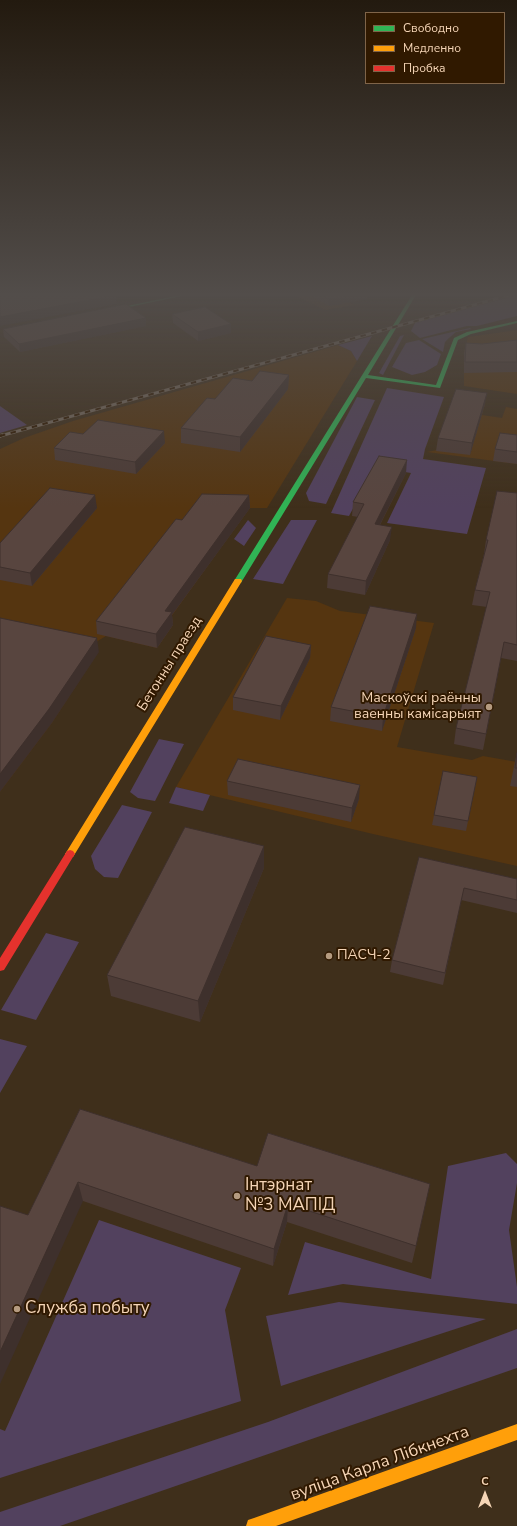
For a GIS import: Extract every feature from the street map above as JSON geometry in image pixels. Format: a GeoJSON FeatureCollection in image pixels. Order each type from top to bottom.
{"type":"FeatureCollection","features":[{"type":"Feature","properties":{"kind":"street","name":"Бетонны праезд"},"geometry":{"type":"LineString","coordinates":[[0,967],[370,366]]}},
{"type":"Feature","properties":{"kind":"street"},"geometry":{"type":"LineString","coordinates":[[364,376],[438,387],[446,366]]}},
{"type":"Feature","properties":{"kind":"street","name":"вуліца Карла Лібкнехта"},"geometry":{"type":"LineString","coordinates":[[254,1526],[517,1432]]}},
{"type":"Feature","properties":{"kind":"shaded area"},"geometry":{"type":"Polygon","coordinates":[[[264,366],[354,366],[267,508],[249,508],[166,624],[173,625],[157,648],[106,636],[91,645],[88,649],[99,651],[52,723],[0,792],[0,449],[24,438],[73,421],[264,366]]]}},
{"type":"Feature","properties":{"kind":"shaded area"},"geometry":{"type":"Polygon","coordinates":[[[383,366],[388,366],[383,375],[379,373],[383,366]]]}},
{"type":"Feature","properties":{"kind":"shaded area"},"geometry":{"type":"Polygon","coordinates":[[[435,366],[425,372],[412,375],[392,367],[435,366]]]}},
{"type":"Feature","properties":{"kind":"shaded area"},"geometry":{"type":"Polygon","coordinates":[[[464,366],[517,366],[517,394],[464,386],[464,366]]]}},
{"type":"Feature","properties":{"kind":"shaded area"},"geometry":{"type":"Polygon","coordinates":[[[387,388],[444,397],[425,449],[423,459],[486,468],[467,534],[387,523],[411,473],[375,467],[349,516],[331,513],[387,388]]]}},
{"type":"Feature","properties":{"kind":"shaded area"},"geometry":{"type":"Polygon","coordinates":[[[357,397],[375,400],[326,504],[309,501],[306,493],[357,397]]]}},
{"type":"Feature","properties":{"kind":"shaded area"},"geometry":{"type":"Polygon","coordinates":[[[485,404],[482,415],[502,418],[506,407],[517,409],[517,464],[427,452],[437,450],[485,404]]]}},
{"type":"Feature","properties":{"kind":"shaded area"},"geometry":{"type":"Polygon","coordinates":[[[0,406],[27,425],[0,433],[0,406]]]}},
{"type":"Feature","properties":{"kind":"shaded area"},"geometry":{"type":"Polygon","coordinates":[[[248,520],[256,528],[244,546],[234,539],[248,520]]]}},
{"type":"Feature","properties":{"kind":"shaded area"},"geometry":{"type":"Polygon","coordinates":[[[291,520],[317,520],[283,584],[253,579],[291,520]]]}},
{"type":"Feature","properties":{"kind":"shaded area"},"geometry":{"type":"Polygon","coordinates":[[[287,598],[316,601],[340,611],[434,623],[397,747],[472,760],[483,756],[517,762],[517,866],[373,834],[176,787],[287,598]]]}},
{"type":"Feature","properties":{"kind":"shaded area"},"geometry":{"type":"Polygon","coordinates":[[[159,739],[184,744],[155,801],[138,798],[130,792],[159,739]]]}},
{"type":"Feature","properties":{"kind":"shaded area"},"geometry":{"type":"Polygon","coordinates":[[[176,787],[210,795],[203,811],[169,803],[176,787]]]}},
{"type":"Feature","properties":{"kind":"shaded area"},"geometry":{"type":"Polygon","coordinates":[[[122,805],[152,812],[118,878],[104,877],[95,869],[91,856],[122,805]]]}},
{"type":"Feature","properties":{"kind":"shaded area"},"geometry":{"type":"Polygon","coordinates":[[[46,933],[79,942],[36,1020],[1,1010],[46,933]]]}},
{"type":"Feature","properties":{"kind":"shaded area"},"geometry":{"type":"Polygon","coordinates":[[[0,1039],[27,1046],[0,1093],[0,1039]]]}},
{"type":"Feature","properties":{"kind":"shaded area"},"geometry":{"type":"Polygon","coordinates":[[[506,1153],[517,1164],[517,1183],[509,1230],[517,1287],[517,1304],[343,1284],[288,1295],[305,1242],[431,1279],[448,1166],[506,1153]]]}},
{"type":"Feature","properties":{"kind":"shaded area"},"geometry":{"type":"Polygon","coordinates":[[[99,1220],[241,1268],[225,1310],[241,1401],[0,1478],[0,1429],[5,1431],[99,1220]]]}},
{"type":"Feature","properties":{"kind":"shaded area"},"geometry":{"type":"Polygon","coordinates":[[[339,1302],[486,1319],[281,1386],[266,1316],[339,1302]]]}},
{"type":"Feature","properties":{"kind":"shaded area"},"geometry":{"type":"Polygon","coordinates":[[[517,1329],[517,1368],[60,1526],[0,1526],[0,1512],[268,1422],[517,1329]]]}},
{"type":"Feature","properties":{"kind":"building"},"geometry":{"type":"Polygon","coordinates":[[[260,371],[289,375],[240,437],[181,428],[207,398],[215,399],[233,378],[252,381],[260,371]]]}},
{"type":"Feature","properties":{"kind":"building"},"geometry":{"type":"Polygon","coordinates":[[[456,389],[487,393],[472,443],[438,438],[456,389]]]}},
{"type":"Feature","properties":{"kind":"building"},"geometry":{"type":"Polygon","coordinates":[[[98,420],[164,431],[135,462],[54,448],[70,432],[83,434],[98,420]]]}},
{"type":"Feature","properties":{"kind":"building"},"geometry":{"type":"Polygon","coordinates":[[[500,433],[517,435],[517,452],[495,449],[500,433]]]}},
{"type":"Feature","properties":{"kind":"building"},"geometry":{"type":"Polygon","coordinates":[[[379,456],[407,460],[375,524],[392,527],[366,581],[328,574],[364,504],[353,502],[379,456]]]}},
{"type":"Feature","properties":{"kind":"building"},"geometry":{"type":"Polygon","coordinates":[[[50,488],[95,495],[30,573],[0,567],[0,543],[50,488]]]}},
{"type":"Feature","properties":{"kind":"building"},"geometry":{"type":"Polygon","coordinates":[[[497,491],[517,493],[517,645],[504,642],[486,734],[456,728],[490,592],[475,590],[488,540],[486,540],[497,491]]]}},
{"type":"Feature","properties":{"kind":"building"},"geometry":{"type":"Polygon","coordinates":[[[202,494],[249,495],[165,611],[172,612],[156,634],[96,621],[176,519],[182,520],[202,494]]]}},
{"type":"Feature","properties":{"kind":"building"},"geometry":{"type":"Polygon","coordinates":[[[370,606],[417,614],[383,717],[331,707],[370,606]]]}},
{"type":"Feature","properties":{"kind":"building"},"geometry":{"type":"Polygon","coordinates":[[[0,618],[97,638],[49,709],[0,774],[0,618]]]}},
{"type":"Feature","properties":{"kind":"building"},"geometry":{"type":"Polygon","coordinates":[[[266,636],[311,645],[281,706],[233,697],[266,636]]]}},
{"type":"Feature","properties":{"kind":"building"},"geometry":{"type":"Polygon","coordinates":[[[517,753],[517,768],[515,768],[517,753]]]}},
{"type":"Feature","properties":{"kind":"building"},"geometry":{"type":"Polygon","coordinates":[[[238,759],[360,785],[352,808],[227,781],[238,759]]]}},
{"type":"Feature","properties":{"kind":"building"},"geometry":{"type":"Polygon","coordinates":[[[443,771],[477,777],[468,821],[434,815],[443,771]]]}},
{"type":"Feature","properties":{"kind":"building"},"geometry":{"type":"Polygon","coordinates":[[[185,827],[264,846],[198,1001],[107,975],[185,827]]]}},
{"type":"Feature","properties":{"kind":"building"},"geometry":{"type":"Polygon","coordinates":[[[419,857],[517,879],[517,900],[464,888],[445,973],[392,960],[419,857]]]}},
{"type":"Feature","properties":{"kind":"building"},"geometry":{"type":"Polygon","coordinates":[[[80,1109],[257,1166],[268,1133],[430,1184],[416,1246],[288,1204],[274,1249],[78,1182],[0,1352],[0,1206],[28,1215],[80,1109]]]}},
{"type":"Feature","properties":{"kind":"railway"},"geometry":{"type":"LineString","coordinates":[[2,435],[0,436],[252,366]]}},
{"type":"Feature","properties":{"kind":"traffic: fast"},"geometry":{"type":"LineString","coordinates":[[238,581],[370,366]]}},
{"type":"Feature","properties":{"kind":"traffic: fast"},"geometry":{"type":"LineString","coordinates":[[364,376],[438,387],[446,366]]}},
{"type":"Feature","properties":{"kind":"traffic: slow"},"geometry":{"type":"LineString","coordinates":[[70,854],[238,581]]}},
{"type":"Feature","properties":{"kind":"traffic: slow"},"geometry":{"type":"LineString","coordinates":[[254,1526],[517,1432]]}},
{"type":"Feature","properties":{"kind":"traffic: jam"},"geometry":{"type":"LineString","coordinates":[[0,967],[70,854]]}},
{"type":"Feature","properties":{"kind":"place","name":"Маскоўскі раённы ваенны камісарыят"},"geometry":{"type":"Point","coordinates":[489,707]}},
{"type":"Feature","properties":{"kind":"place","name":"ПАСЧ-2"},"geometry":{"type":"Point","coordinates":[329,956]}},
{"type":"Feature","properties":{"kind":"place","name":"Інтэрнат №3 МАПІД"},"geometry":{"type":"Point","coordinates":[237,1196]}},
{"type":"Feature","properties":{"kind":"place","name":"Служба побыту"},"geometry":{"type":"Point","coordinates":[17,1309]}}]}
